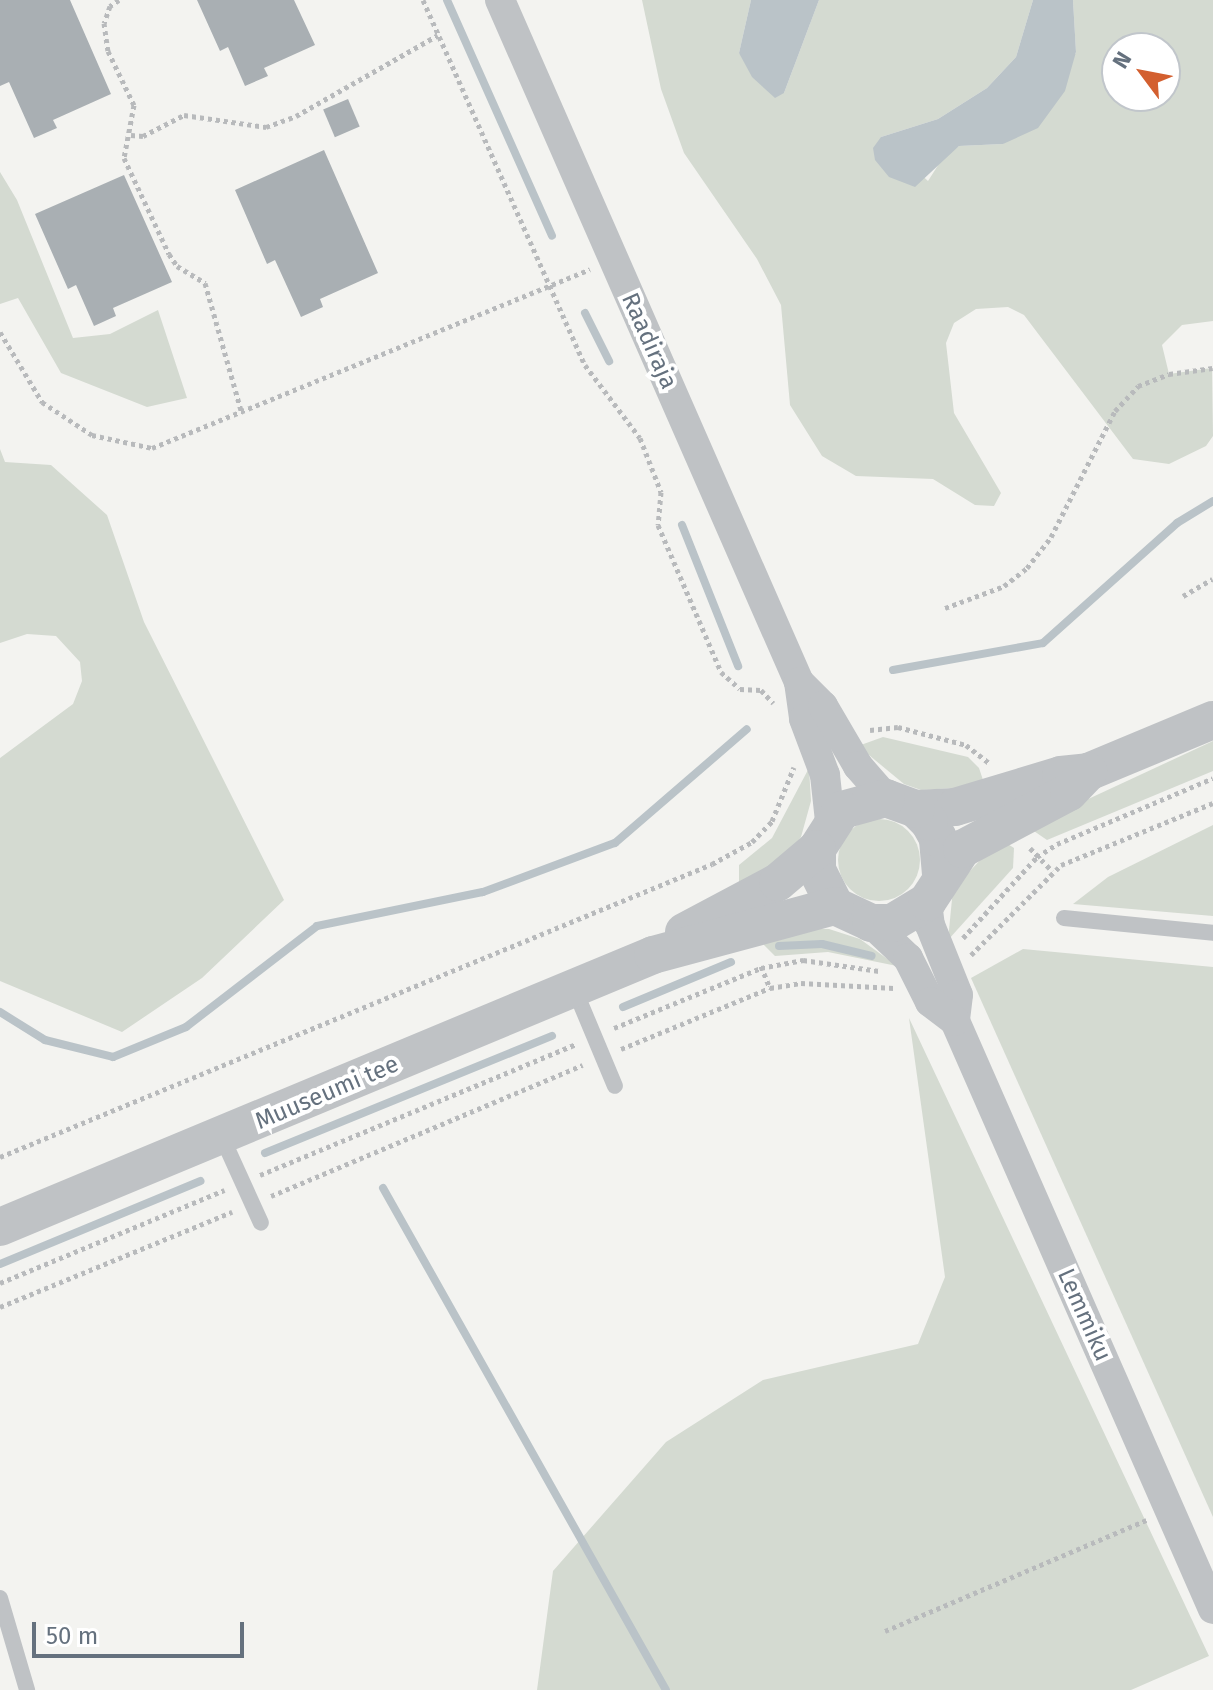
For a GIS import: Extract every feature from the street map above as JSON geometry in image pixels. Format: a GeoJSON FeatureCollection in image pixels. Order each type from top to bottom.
{"type":"FeatureCollection","features":[{"type":"Feature","properties":{"kind":"street","name":"Raadiraja"},"geometry":{"type":"LineString","coordinates":[[500,0],[799,682],[804,719],[828,788],[824,835]]}},
{"type":"Feature","properties":{"kind":"street","name":"Raadiraja"},"geometry":{"type":"LineString","coordinates":[[799,682],[823,706],[858,766],[901,803]]}},
{"type":"Feature","properties":{"kind":"street","name":"Muuseumi tee"},"geometry":{"type":"LineString","coordinates":[[653,955],[691,927],[788,876],[855,802],[955,807],[1061,775],[1088,772],[1213,720]]}},
{"type":"Feature","properties":{"kind":"street","name":"Muuseumi tee"},"geometry":{"type":"LineString","coordinates":[[871,923],[892,923],[934,888],[976,839],[1069,792],[1088,772]]}},
{"type":"Feature","properties":{"kind":"street"},"geometry":{"type":"LineString","coordinates":[[901,803],[938,838],[934,888]]}},
{"type":"Feature","properties":{"kind":"street"},"geometry":{"type":"LineString","coordinates":[[824,835],[817,870],[835,906],[871,923]]}},
{"type":"Feature","properties":{"kind":"street","name":"Lemmiku"},"geometry":{"type":"LineString","coordinates":[[934,888],[930,925],[958,995],[955,1021]]}},
{"type":"Feature","properties":{"kind":"street","name":"Muuseumi tee"},"geometry":{"type":"LineString","coordinates":[[0,1227],[653,955],[835,906]]}},
{"type":"Feature","properties":{"kind":"street","name":"Lemmiku"},"geometry":{"type":"LineString","coordinates":[[871,923],[908,958],[930,1002],[955,1021],[1213,1609]]}},
{"type":"Feature","properties":{"kind":"lane"},"geometry":{"type":"LineString","coordinates":[[1064,918],[1213,933]]}},
{"type":"Feature","properties":{"kind":"lane"},"geometry":{"type":"LineString","coordinates":[[574,988],[615,1086]]}},
{"type":"Feature","properties":{"kind":"lane"},"geometry":{"type":"LineString","coordinates":[[222,1137],[261,1223]]}},
{"type":"Feature","properties":{"kind":"lane"},"geometry":{"type":"LineString","coordinates":[[0,1598],[27,1690]]}},
{"type":"Feature","properties":{"kind":"path"},"geometry":{"type":"LineString","coordinates":[[119,0],[110,6],[104,23],[108,51],[134,105],[131,135],[124,158],[169,254],[177,266],[205,283],[242,414]]}},
{"type":"Feature","properties":{"kind":"path"},"geometry":{"type":"LineString","coordinates":[[423,0],[585,365],[640,438],[661,492],[658,525],[721,672],[740,689],[761,690],[779,715]]}},
{"type":"Feature","properties":{"kind":"path"},"geometry":{"type":"LineString","coordinates":[[131,135],[143,136],[184,115],[266,127],[296,116],[438,35]]}},
{"type":"Feature","properties":{"kind":"path"},"geometry":{"type":"LineString","coordinates":[[0,332],[42,402],[92,435],[152,448],[242,414],[613,259]]}},
{"type":"Feature","properties":{"kind":"path"},"geometry":{"type":"LineString","coordinates":[[945,608],[1004,586],[1027,568],[1051,537],[1115,411],[1138,386],[1169,374],[1213,368]]}},
{"type":"Feature","properties":{"kind":"path"},"geometry":{"type":"LineString","coordinates":[[1183,596],[1213,579]]}},
{"type":"Feature","properties":{"kind":"path"},"geometry":{"type":"LineString","coordinates":[[858,735],[898,727],[977,750],[992,767]]}},
{"type":"Feature","properties":{"kind":"path"},"geometry":{"type":"LineString","coordinates":[[788,756],[790,771]]}},
{"type":"Feature","properties":{"kind":"path"},"geometry":{"type":"LineString","coordinates":[[0,1157],[712,864],[752,842],[772,821],[790,771],[803,758]]}},
{"type":"Feature","properties":{"kind":"path"},"geometry":{"type":"LineString","coordinates":[[953,947],[1037,857],[1213,778]]}},
{"type":"Feature","properties":{"kind":"path"},"geometry":{"type":"LineString","coordinates":[[960,961],[982,948],[1052,871],[1213,803]]}},
{"type":"Feature","properties":{"kind":"path"},"geometry":{"type":"LineString","coordinates":[[1037,857],[1052,871]]}},
{"type":"Feature","properties":{"kind":"path"},"geometry":{"type":"LineString","coordinates":[[0,1283],[761,968],[803,960],[888,973]]}},
{"type":"Feature","properties":{"kind":"path"},"geometry":{"type":"LineString","coordinates":[[761,968],[770,988]]}},
{"type":"Feature","properties":{"kind":"path"},"geometry":{"type":"LineString","coordinates":[[0,1307],[770,988],[801,983],[881,991],[906,986]]}},
{"type":"Feature","properties":{"kind":"path"},"geometry":{"type":"LineString","coordinates":[[885,1631],[1169,1510]]}},
{"type":"Feature","properties":{"kind":"shaded area"},"geometry":{"type":"Polygon","coordinates":[[[642,0],[751,0],[739,53],[784,93],[819,0],[1033,0],[1016,57],[987,88],[938,119],[881,137],[928,181],[944,156],[959,146],[1003,144],[1076,53],[1073,0],[1213,0],[1213,321],[1182,325],[1162,345],[1169,374],[1212,368],[1213,436],[1206,446],[1169,464],[1133,459],[1024,315],[1008,307],[976,309],[954,323],[946,343],[954,413],[1001,493],[994,506],[975,505],[933,479],[856,476],[822,456],[790,405],[781,305],[757,259],[684,153],[661,89],[642,0]]]}},
{"type":"Feature","properties":{"kind":"shaded area"},"geometry":{"type":"Polygon","coordinates":[[[751,0],[819,0],[784,93],[775,98],[752,77],[739,53],[751,0]]]}},
{"type":"Feature","properties":{"kind":"shaded area"},"geometry":{"type":"Polygon","coordinates":[[[1033,0],[1073,0],[1076,52],[1065,91],[1038,128],[1003,144],[959,146],[915,187],[889,177],[875,160],[873,148],[881,137],[938,119],[987,88],[1016,57],[1033,0]]]}},
{"type":"Feature","properties":{"kind":"shaded area"},"geometry":{"type":"Polygon","coordinates":[[[0,172],[17,200],[73,338],[110,334],[158,310],[187,398],[147,407],[61,373],[18,298],[0,304],[0,172]]]}},
{"type":"Feature","properties":{"kind":"shaded area"},"geometry":{"type":"Polygon","coordinates":[[[0,449],[5,462],[51,465],[107,515],[144,622],[284,900],[202,978],[122,1032],[0,981],[0,758],[73,704],[82,681],[80,662],[56,636],[27,634],[0,643],[0,449]]]}},
{"type":"Feature","properties":{"kind":"shaded area"},"geometry":{"type":"Polygon","coordinates":[[[883,737],[968,757],[979,768],[985,786],[921,790],[904,784],[858,746],[883,737]]]}},
{"type":"Feature","properties":{"kind":"shaded area"},"geometry":{"type":"Polygon","coordinates":[[[1213,741],[1213,771],[1047,840],[1028,827],[1213,741]]]}},
{"type":"Feature","properties":{"kind":"shaded area"},"geometry":{"type":"Polygon","coordinates":[[[809,768],[811,801],[801,837],[788,855],[739,893],[739,865],[772,838],[809,768]]]}},
{"type":"Feature","properties":{"kind":"shaded area"},"geometry":{"type":"Polygon","coordinates":[[[879,819],[895,822],[908,831],[917,844],[920,860],[917,876],[908,889],[895,898],[879,901],[863,898],[850,889],[841,876],[838,860],[841,844],[850,831],[863,822],[879,819]]]}},
{"type":"Feature","properties":{"kind":"shaded area"},"geometry":{"type":"Polygon","coordinates":[[[1213,825],[1213,916],[1073,904],[1108,877],[1213,825]]]}},
{"type":"Feature","properties":{"kind":"shaded area"},"geometry":{"type":"Polygon","coordinates":[[[1000,839],[1014,848],[1013,868],[948,940],[953,889],[1000,839]]]}},
{"type":"Feature","properties":{"kind":"shaded area"},"geometry":{"type":"Polygon","coordinates":[[[794,928],[829,929],[860,939],[897,966],[828,952],[775,956],[757,938],[794,928]]]}},
{"type":"Feature","properties":{"kind":"shaded area"},"geometry":{"type":"Polygon","coordinates":[[[1023,949],[1213,967],[1213,1517],[971,978],[1023,949]]]}},
{"type":"Feature","properties":{"kind":"shaded area"},"geometry":{"type":"Polygon","coordinates":[[[909,1018],[1209,1656],[1131,1690],[537,1690],[553,1571],[666,1442],[763,1380],[918,1344],[945,1277],[909,1018]]]}},
{"type":"Feature","properties":{"kind":"building"},"geometry":{"type":"Polygon","coordinates":[[[0,0],[70,0],[111,94],[53,120],[57,128],[34,138],[9,82],[0,86],[0,0]]]}},
{"type":"Feature","properties":{"kind":"building"},"geometry":{"type":"Polygon","coordinates":[[[197,0],[294,0],[315,45],[264,68],[268,76],[245,86],[228,47],[220,51],[197,0]]]}},
{"type":"Feature","properties":{"kind":"building"},"geometry":{"type":"Polygon","coordinates":[[[348,99],[360,127],[335,137],[323,110],[348,99]]]}},
{"type":"Feature","properties":{"kind":"building"},"geometry":{"type":"Polygon","coordinates":[[[324,150],[378,273],[320,299],[323,307],[301,317],[275,260],[267,264],[235,190],[324,150]]]}},
{"type":"Feature","properties":{"kind":"building"},"geometry":{"type":"Polygon","coordinates":[[[124,175],[172,282],[113,308],[116,316],[94,326],[76,285],[68,289],[35,214],[124,175]]]}},
{"type":"Feature","properties":{"kind":"waterway"},"geometry":{"type":"LineString","coordinates":[[447,0],[552,236]]}},
{"type":"Feature","properties":{"kind":"waterway"},"geometry":{"type":"LineString","coordinates":[[585,313],[609,361]]}},
{"type":"Feature","properties":{"kind":"waterway"},"geometry":{"type":"LineString","coordinates":[[893,670],[1043,643],[1177,523],[1213,501]]}},
{"type":"Feature","properties":{"kind":"waterway"},"geometry":{"type":"LineString","coordinates":[[682,525],[738,666]]}},
{"type":"Feature","properties":{"kind":"waterway"},"geometry":{"type":"LineString","coordinates":[[0,1012],[45,1040],[113,1057],[186,1027],[317,926],[483,892],[615,843],[747,729]]}},
{"type":"Feature","properties":{"kind":"waterway"},"geometry":{"type":"LineString","coordinates":[[779,946],[822,944],[872,956]]}},
{"type":"Feature","properties":{"kind":"waterway"},"geometry":{"type":"LineString","coordinates":[[623,1007],[731,962]]}},
{"type":"Feature","properties":{"kind":"waterway"},"geometry":{"type":"LineString","coordinates":[[265,1153],[552,1036]]}},
{"type":"Feature","properties":{"kind":"waterway"},"geometry":{"type":"LineString","coordinates":[[0,1264],[200,1181]]}},
{"type":"Feature","properties":{"kind":"waterway"},"geometry":{"type":"LineString","coordinates":[[383,1188],[666,1690]]}}]}
